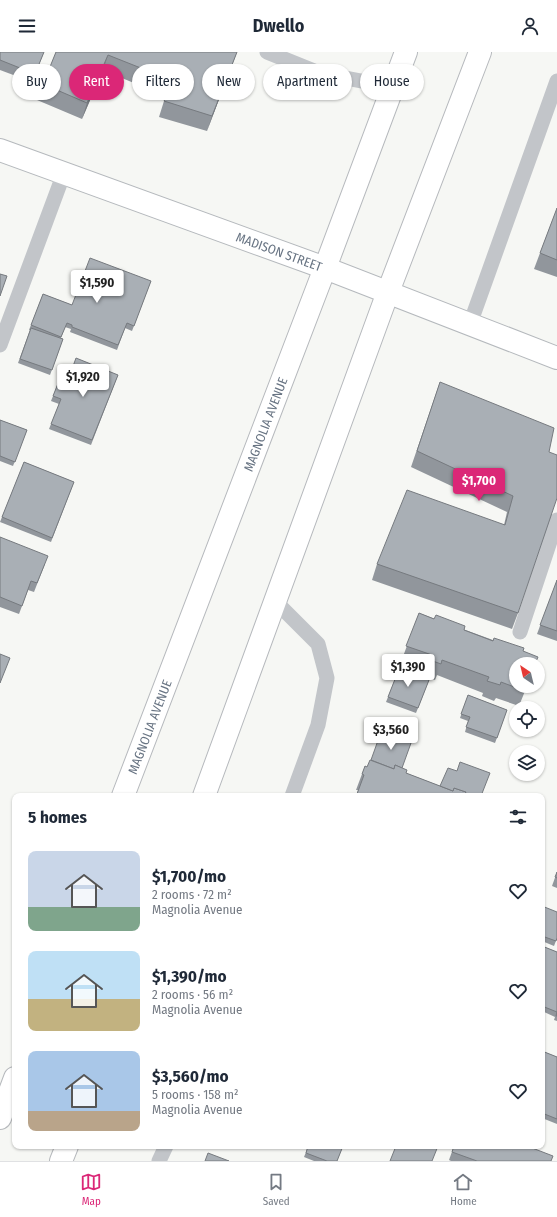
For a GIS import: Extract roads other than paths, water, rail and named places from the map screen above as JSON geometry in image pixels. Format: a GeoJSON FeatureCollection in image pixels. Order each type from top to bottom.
{"type":"FeatureCollection","features":[{"type":"Feature","properties":{"kind":"main road","name":"MAGNOLIA AVENUE"},"geometry":{"type":"LineString","coordinates":[[402,64],[406,52]]}},
{"type":"Feature","properties":{"kind":"main road"},"geometry":{"type":"LineString","coordinates":[[205,793],[388,292],[480,52]]}},
{"type":"Feature","properties":{"kind":"main road","name":"MAGNOLIA AVENUE"},"geometry":{"type":"LineString","coordinates":[[124,793],[388,100]]}},
{"type":"Feature","properties":{"kind":"main road","name":"MADISON STREET"},"geometry":{"type":"LineString","coordinates":[[0,150],[325,268],[557,358]]}},
{"type":"Feature","properties":{"kind":"main road"},"geometry":{"type":"LineString","coordinates":[[0,1118],[12,1086]]}},
{"type":"Feature","properties":{"kind":"main road"},"geometry":{"type":"LineString","coordinates":[[61,1161],[66,1149]]}},
{"type":"Feature","properties":{"kind":"lane"},"geometry":{"type":"LineString","coordinates":[[267,52],[319,73],[360,81]]}},
{"type":"Feature","properties":{"kind":"lane"},"geometry":{"type":"LineString","coordinates":[[470,324],[557,81]]}},
{"type":"Feature","properties":{"kind":"lane"},"geometry":{"type":"LineString","coordinates":[[0,345],[64,173]]}},
{"type":"Feature","properties":{"kind":"lane"},"geometry":{"type":"LineString","coordinates":[[520,632],[557,520]]}},
{"type":"Feature","properties":{"kind":"lane"},"geometry":{"type":"LineString","coordinates":[[275,601],[318,644],[328,678],[318,725],[293,793]]}},
{"type":"Feature","properties":{"kind":"lane"},"geometry":{"type":"LineString","coordinates":[[159,1161],[165,1149]]}}]}
